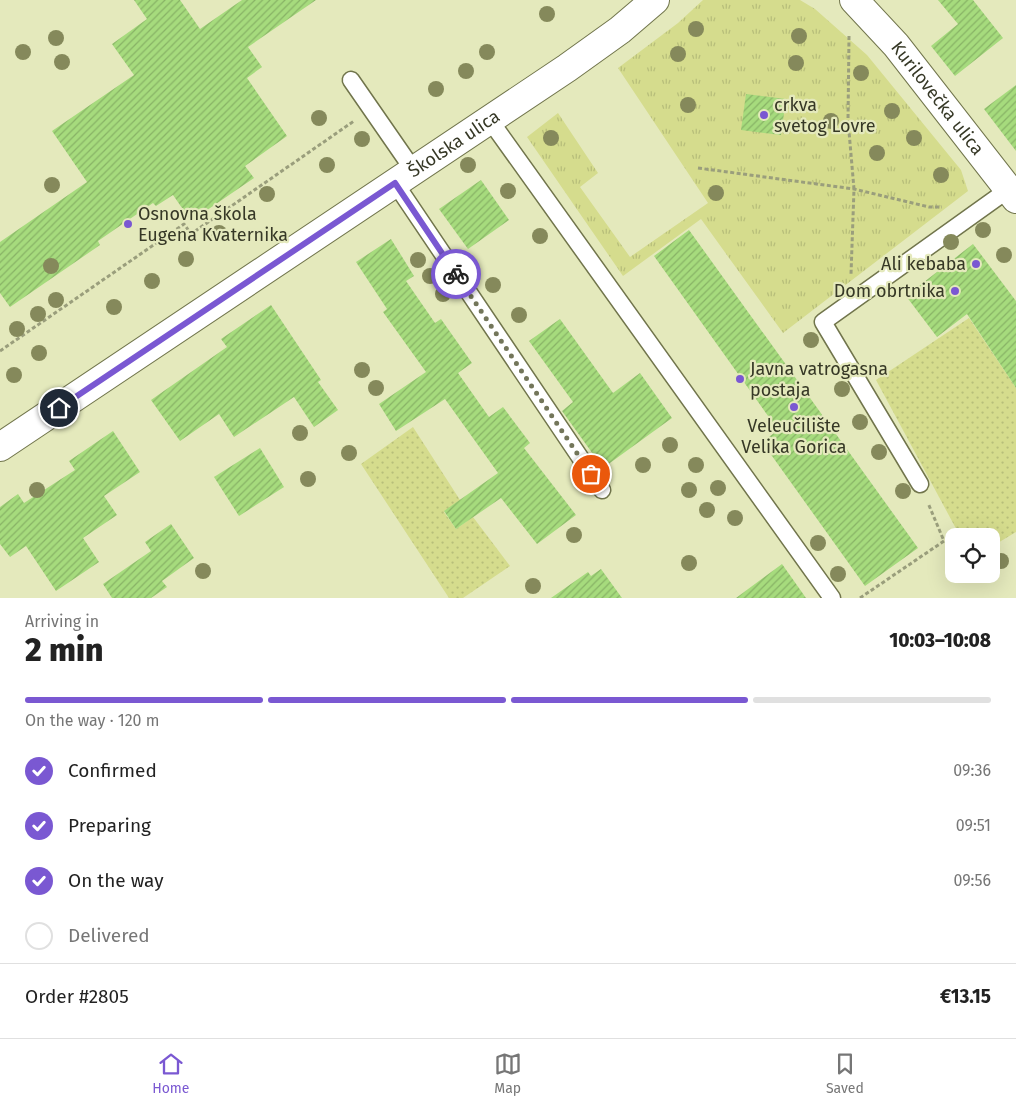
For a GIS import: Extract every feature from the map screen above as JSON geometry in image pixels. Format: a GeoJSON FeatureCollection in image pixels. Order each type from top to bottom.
{"type":"FeatureCollection","features":[{"type":"Feature","properties":{"kind":"street","name":"Školska ulica"},"geometry":{"type":"LineString","coordinates":[[0,447],[567,68],[620,30],[655,0]]}},
{"type":"Feature","properties":{"kind":"street","name":"Kurilovečka ulica"},"geometry":{"type":"LineString","coordinates":[[854,0],[896,44],[1012,194]]}},
{"type":"Feature","properties":{"kind":"lane"},"geometry":{"type":"LineString","coordinates":[[351,80],[371,109],[404,177],[602,490]]}},
{"type":"Feature","properties":{"kind":"lane"},"geometry":{"type":"LineString","coordinates":[[489,119],[832,598]]}},
{"type":"Feature","properties":{"kind":"lane"},"geometry":{"type":"LineString","coordinates":[[920,484],[823,322],[1012,194]]}},
{"type":"Feature","properties":{"kind":"path"},"geometry":{"type":"LineString","coordinates":[[850,32],[847,46],[848,120],[854,189],[850,302]]}},
{"type":"Feature","properties":{"kind":"path"},"geometry":{"type":"LineString","coordinates":[[0,350],[184,224],[191,234],[371,109]]}},
{"type":"Feature","properties":{"kind":"path"},"geometry":{"type":"LineString","coordinates":[[698,168],[854,189],[929,207],[947,206]]}},
{"type":"Feature","properties":{"kind":"path"},"geometry":{"type":"LineString","coordinates":[[860,598],[944,541],[920,484]]}},
{"type":"Feature","properties":{"kind":"green space"},"geometry":{"type":"Polygon","coordinates":[[[703,0],[800,0],[815,9],[867,55],[961,170],[968,191],[783,333],[701,219],[623,276],[527,137],[558,113],[598,173],[580,187],[630,257],[708,203],[618,68],[678,23],[703,0]]]}},
{"type":"Feature","properties":{"kind":"green space"},"geometry":{"type":"Polygon","coordinates":[[[969,318],[1016,388],[1016,532],[1000,542],[1000,528],[956,528],[876,380],[969,318]]]}},
{"type":"Feature","properties":{"kind":"green space"},"geometry":{"type":"Polygon","coordinates":[[[413,427],[460,500],[444,512],[456,529],[473,517],[510,566],[463,598],[449,598],[361,464],[413,427]]]}},
{"type":"Feature","properties":{"kind":"building"},"geometry":{"type":"Polygon","coordinates":[[[134,0],[180,0],[200,29],[242,0],[316,0],[248,47],[262,67],[247,78],[287,136],[245,166],[254,178],[191,221],[173,195],[156,206],[153,203],[98,241],[100,245],[10,307],[0,293],[0,242],[87,182],[52,131],[134,75],[112,44],[147,19],[134,0]]]}},
{"type":"Feature","properties":{"kind":"building"},"geometry":{"type":"Polygon","coordinates":[[[938,0],[973,0],[1003,38],[955,76],[931,46],[958,24],[938,0]]]}},
{"type":"Feature","properties":{"kind":"building"},"geometry":{"type":"Polygon","coordinates":[[[1016,85],[1016,151],[984,109],[1016,85]]]}},
{"type":"Feature","properties":{"kind":"building","name":"crkva svetog Lovre"},"geometry":{"type":"Polygon","coordinates":[[[746,94],[786,99],[781,135],[741,130],[746,94]]]}},
{"type":"Feature","properties":{"kind":"building"},"geometry":{"type":"Polygon","coordinates":[[[481,180],[509,220],[468,249],[439,209],[481,180]]]}},
{"type":"Feature","properties":{"kind":"building","name":"Veleučilište Velika Gorica"},"geometry":{"type":"Polygon","coordinates":[[[689,230],[918,548],[865,586],[762,442],[778,430],[654,256],[689,230]]]}},
{"type":"Feature","properties":{"kind":"building"},"geometry":{"type":"Polygon","coordinates":[[[391,239],[414,276],[406,281],[435,323],[441,319],[472,363],[458,373],[489,417],[503,407],[530,443],[524,448],[576,515],[537,544],[501,498],[456,529],[444,511],[498,473],[445,399],[396,431],[379,404],[426,372],[383,312],[387,309],[356,262],[391,239]]]}},
{"type":"Feature","properties":{"kind":"building","name":"Dom obrtnika"},"geometry":{"type":"Polygon","coordinates":[[[973,244],[1016,301],[1016,388],[967,314],[937,337],[906,296],[973,244]]]}},
{"type":"Feature","properties":{"kind":"building"},"geometry":{"type":"Polygon","coordinates":[[[271,305],[321,380],[318,382],[338,410],[314,427],[294,397],[234,437],[219,414],[180,441],[151,400],[227,347],[221,339],[271,305]]]}},
{"type":"Feature","properties":{"kind":"building"},"geometry":{"type":"Polygon","coordinates":[[[560,319],[613,393],[640,373],[672,418],[603,468],[562,411],[573,402],[529,341],[560,319]]]}},
{"type":"Feature","properties":{"kind":"building"},"geometry":{"type":"Polygon","coordinates":[[[113,431],[140,472],[104,496],[117,515],[83,538],[99,562],[56,591],[26,546],[10,557],[0,544],[0,507],[18,494],[24,503],[75,470],[69,461],[113,431]]]}},
{"type":"Feature","properties":{"kind":"building"},"geometry":{"type":"Polygon","coordinates":[[[260,448],[284,487],[239,516],[214,477],[260,448]]]}},
{"type":"Feature","properties":{"kind":"building"},"geometry":{"type":"Polygon","coordinates":[[[171,524],[194,558],[162,581],[167,587],[151,598],[112,598],[103,584],[151,551],[145,542],[171,524]]]}},
{"type":"Feature","properties":{"kind":"building"},"geometry":{"type":"Polygon","coordinates":[[[782,564],[806,598],[736,598],[782,564]]]}},
{"type":"Feature","properties":{"kind":"building"},"geometry":{"type":"Polygon","coordinates":[[[601,569],[622,598],[551,598],[588,572],[591,576],[601,569]]]}},
{"type":"Feature","properties":{"kind":"way so far"},"geometry":{"type":"LineString","coordinates":[[456,274],[591,474]]}},
{"type":"Feature","properties":{"kind":"place","name":"crkva svetog Lovre"},"geometry":{"type":"Point","coordinates":[764,115]}},
{"type":"Feature","properties":{"kind":"place","name":"Osnovna škola Eugena Kvaternika"},"geometry":{"type":"Point","coordinates":[128,224]}},
{"type":"Feature","properties":{"kind":"place","name":"Ali kebaba"},"geometry":{"type":"Point","coordinates":[976,264]}},
{"type":"Feature","properties":{"kind":"place","name":"Dom obrtnika"},"geometry":{"type":"Point","coordinates":[955,291]}},
{"type":"Feature","properties":{"kind":"place","name":"Javna vatrogasna postaja"},"geometry":{"type":"Point","coordinates":[740,379]}},
{"type":"Feature","properties":{"kind":"place","name":"Veleučilište Velika Gorica"},"geometry":{"type":"Point","coordinates":[794,407]}},
{"type":"Feature","properties":{"kind":"route"},"geometry":{"type":"LineString","coordinates":[[59,408],[395,183],[456,274]]}}]}
